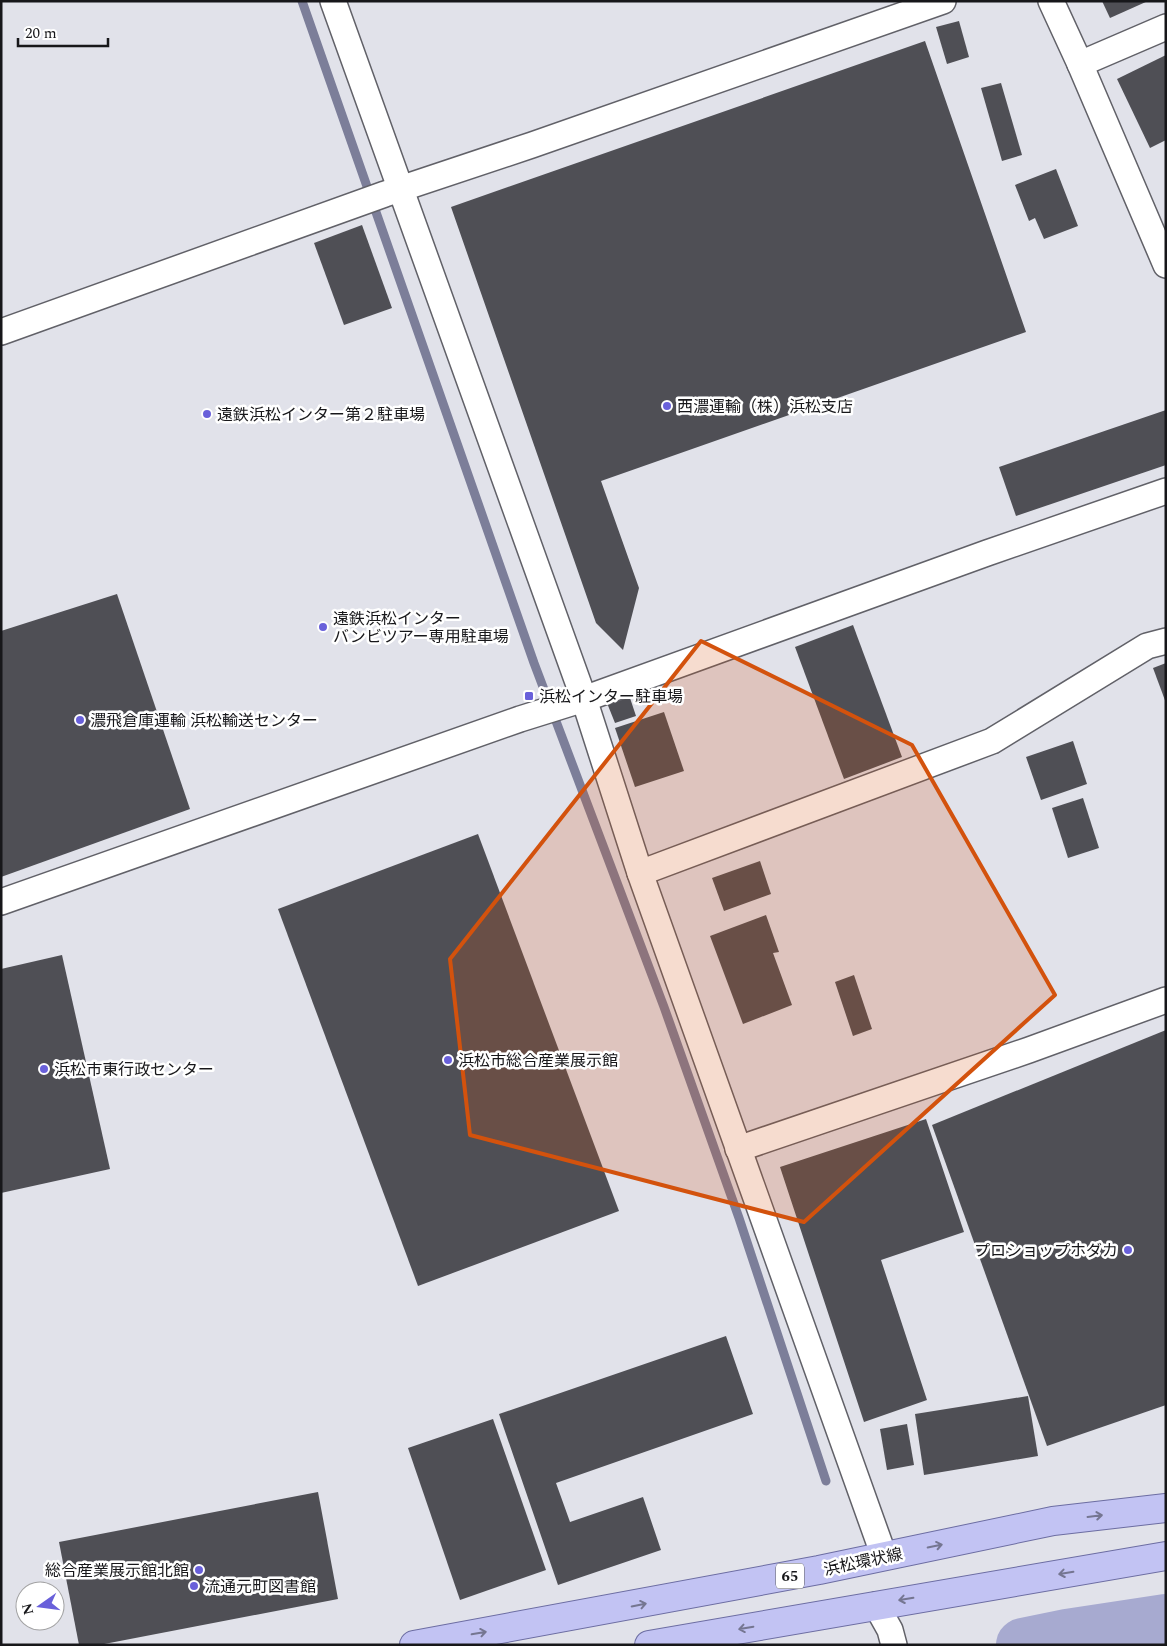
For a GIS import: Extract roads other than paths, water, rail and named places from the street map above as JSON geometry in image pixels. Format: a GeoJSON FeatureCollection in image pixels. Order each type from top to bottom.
{"type":"FeatureCollection","features":[{"type":"Feature","properties":{"kind":"main road","name":"浜松環状線"},"geometry":{"type":"LineString","coordinates":[[414,1645],[607,1611],[1052,1521],[1166,1508]]}},
{"type":"Feature","properties":{"kind":"main road"},"geometry":{"type":"LineString","coordinates":[[649,1645],[1166,1556]]}},
{"type":"Feature","properties":{"kind":"street"},"geometry":{"type":"LineString","coordinates":[[333,1],[393,192],[573,702],[640,872],[884,1556]]}},
{"type":"Feature","properties":{"kind":"street"},"geometry":{"type":"LineString","coordinates":[[1,332],[393,192],[943,1]]}},
{"type":"Feature","properties":{"kind":"street"},"geometry":{"type":"LineString","coordinates":[[1051,1],[1166,265]]}},
{"type":"Feature","properties":{"kind":"street"},"geometry":{"type":"LineString","coordinates":[[1080,64],[1166,27]]}},
{"type":"Feature","properties":{"kind":"street"},"geometry":{"type":"LineString","coordinates":[[1,902],[573,702],[942,569],[1166,491]]}},
{"type":"Feature","properties":{"kind":"street"},"geometry":{"type":"LineString","coordinates":[[640,872],[992,741],[1147,646],[1166,640]]}},
{"type":"Feature","properties":{"kind":"street"},"geometry":{"type":"LineString","coordinates":[[738,1149],[1029,1050],[1166,1000]]}},
{"type":"Feature","properties":{"kind":"street"},"geometry":{"type":"LineString","coordinates":[[876,1605],[892,1637]]}},
{"type":"Feature","properties":{"kind":"waterway"},"geometry":{"type":"LineString","coordinates":[[302,1],[534,663],[664,1007],[739,1218],[826,1481]]}},
{"type":"Feature","properties":{"kind":"waterway"},"geometry":{"type":"LineString","coordinates":[[1023,1645],[1067,1636],[1166,1621]]}},
{"type":"Feature","properties":{"kind":"place","name":"西濃運輸（株）浜松支店"},"geometry":{"type":"Point","coordinates":[667,406]}},
{"type":"Feature","properties":{"kind":"place","name":"遠鉄浜松インター第２駐車場"},"geometry":{"type":"Point","coordinates":[207,414]}},
{"type":"Feature","properties":{"kind":"place","name":"遠鉄浜松インター バンビツアー専用駐車場"},"geometry":{"type":"Point","coordinates":[323,627]}},
{"type":"Feature","properties":{"kind":"place","name":"浜松インター駐車場"},"geometry":{"type":"Point","coordinates":[529,696]}},
{"type":"Feature","properties":{"kind":"place","name":"濃飛倉庫運輸 浜松輸送センター"},"geometry":{"type":"Point","coordinates":[80,720]}},
{"type":"Feature","properties":{"kind":"place","name":"浜松市総合産業展示館"},"geometry":{"type":"Point","coordinates":[448,1060]}},
{"type":"Feature","properties":{"kind":"place","name":"浜松市東行政センター"},"geometry":{"type":"Point","coordinates":[44,1069]}},
{"type":"Feature","properties":{"kind":"place","name":"プロショップホダカ"},"geometry":{"type":"Point","coordinates":[1128,1250]}},
{"type":"Feature","properties":{"kind":"place","name":"総合産業展示館北館"},"geometry":{"type":"Point","coordinates":[199,1570]}},
{"type":"Feature","properties":{"kind":"place","name":"流通元町図書館"},"geometry":{"type":"Point","coordinates":[194,1586]}}]}
